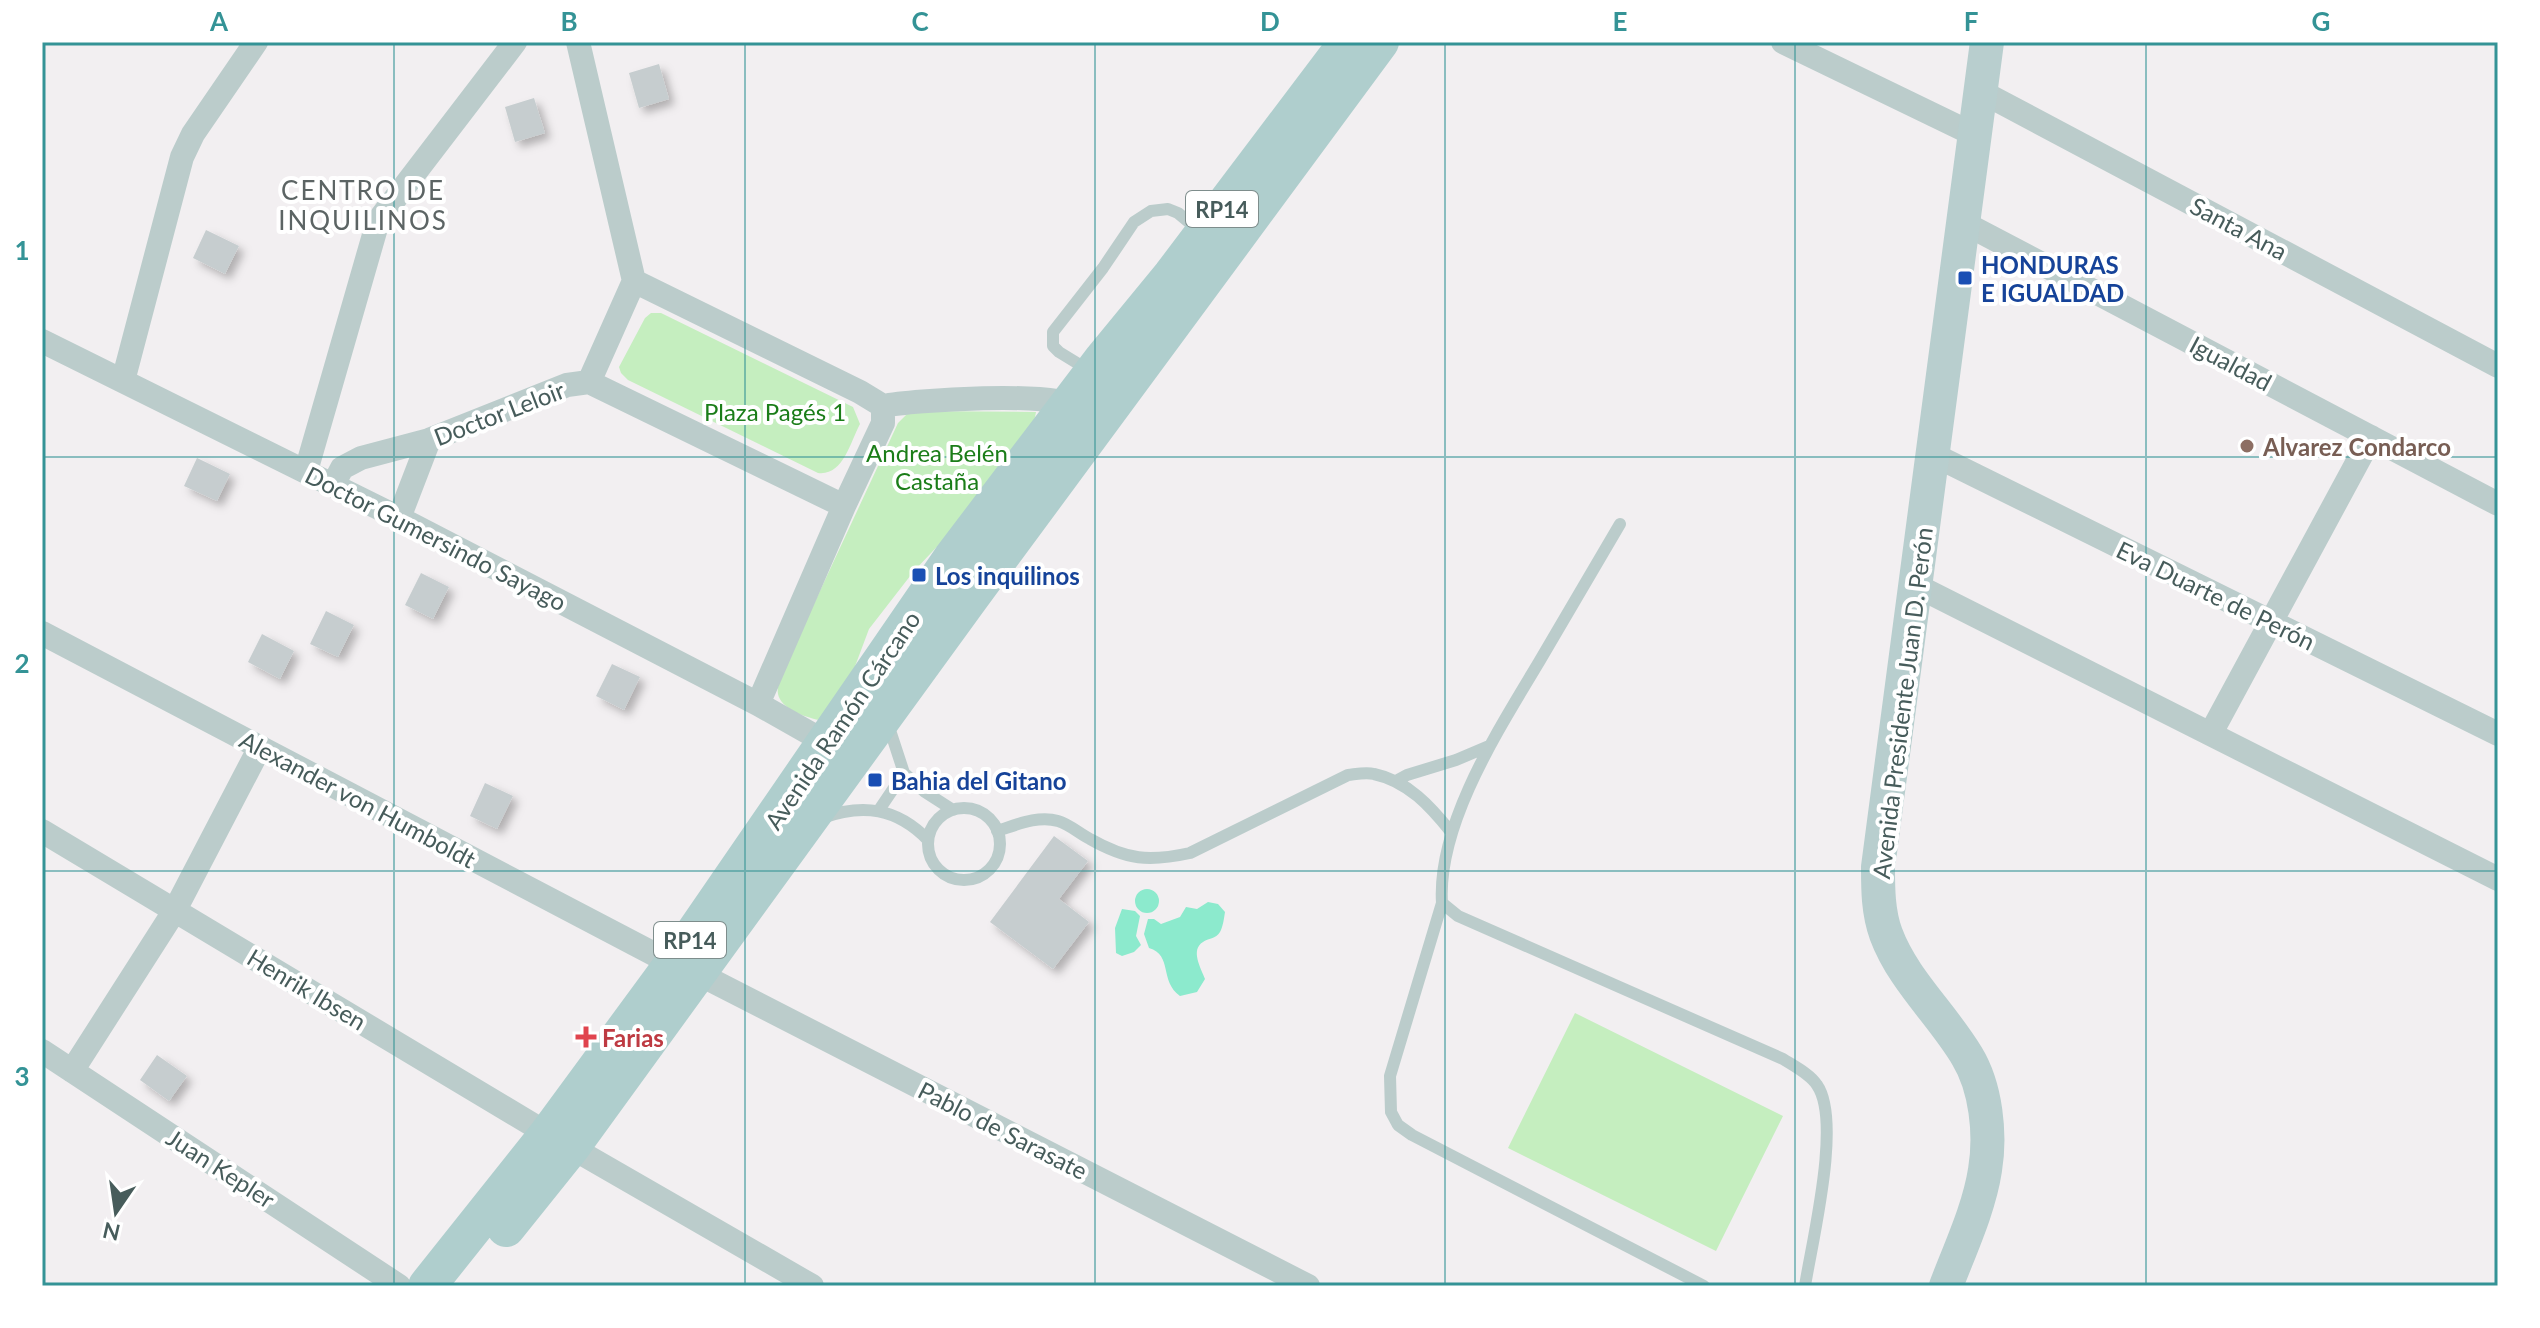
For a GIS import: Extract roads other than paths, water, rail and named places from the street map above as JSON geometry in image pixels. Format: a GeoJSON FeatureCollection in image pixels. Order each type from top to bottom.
{"type":"FeatureCollection","features":[{"type":"Feature","properties":{"kind":"main road","name":"Avenida Ramón Cárcano"},"geometry":{"type":"LineString","coordinates":[[686,969],[827,743],[952,558],[1215,243],[1348,42]]}},
{"type":"Feature","properties":{"kind":"main road","name":"RP14"},"geometry":{"type":"LineString","coordinates":[[1215,243],[1380,42]]}},
{"type":"Feature","properties":{"kind":"main road","name":"Avenida Presidente Juan D. Perón"},"geometry":{"type":"LineString","coordinates":[[1946,1286],[1985,1170],[1984,1109],[1979,1084],[1968,1057],[1898,962],[1885,932],[1878,901],[1878,867],[1987,42]]}},
{"type":"Feature","properties":{"kind":"main road","name":"Avenida Ramón Cárcano"},"geometry":{"type":"LineString","coordinates":[[459,1286],[686,969],[807,823],[969,599],[1087,400],[1215,243]]}},
{"type":"Feature","properties":{"kind":"main road","name":"Avenida Ramón Cárcano"},"geometry":{"type":"LineString","coordinates":[[427,1286],[560,1141]]}},
{"type":"Feature","properties":{"kind":"street"},"geometry":{"type":"LineString","coordinates":[[123,381],[182,157],[193,134],[256,42]]}},
{"type":"Feature","properties":{"kind":"street"},"geometry":{"type":"LineString","coordinates":[[306,471],[378,221],[515,42]]}},
{"type":"Feature","properties":{"kind":"street"},"geometry":{"type":"LineString","coordinates":[[578,42],[634,281],[589,382]]}},
{"type":"Feature","properties":{"kind":"street"},"geometry":{"type":"LineString","coordinates":[[1783,42],[1975,135]]}},
{"type":"Feature","properties":{"kind":"street","name":"Santa Ana"},"geometry":{"type":"LineString","coordinates":[[1980,91],[2498,366]]}},
{"type":"Feature","properties":{"kind":"street","name":"Igualdad"},"geometry":{"type":"LineString","coordinates":[[1964,223],[2498,504]]}},
{"type":"Feature","properties":{"kind":"street"},"geometry":{"type":"LineString","coordinates":[[634,281],[883,406],[909,401],[1087,400]]}},
{"type":"Feature","properties":{"kind":"street","name":"Doctor Gumersindo Sayago"},"geometry":{"type":"LineString","coordinates":[[42,341],[399,518],[758,704],[827,743]]}},
{"type":"Feature","properties":{"kind":"street","name":"Doctor Leloir"},"geometry":{"type":"LineString","coordinates":[[333,485],[342,468],[361,458],[429,440],[567,385],[589,382],[844,506]]}},
{"type":"Feature","properties":{"kind":"street"},"geometry":{"type":"LineString","coordinates":[[758,704],[883,423],[883,406]]}},
{"type":"Feature","properties":{"kind":"street"},"geometry":{"type":"LineString","coordinates":[[2211,733],[2371,437]]}},
{"type":"Feature","properties":{"kind":"street"},"geometry":{"type":"LineString","coordinates":[[399,518],[429,440]]}},
{"type":"Feature","properties":{"kind":"street","name":"Eva Duarte de Perón"},"geometry":{"type":"LineString","coordinates":[[1934,455],[2498,734]]}},
{"type":"Feature","properties":{"kind":"street"},"geometry":{"type":"LineString","coordinates":[[1915,585],[2498,879]]}},
{"type":"Feature","properties":{"kind":"street","name":"Alexander von Humboldt"},"geometry":{"type":"LineString","coordinates":[[42,633],[686,969]]}},
{"type":"Feature","properties":{"kind":"street"},"geometry":{"type":"LineString","coordinates":[[72,1071],[175,910],[260,747]]}},
{"type":"Feature","properties":{"kind":"street","name":"Henrik Ibsen"},"geometry":{"type":"LineString","coordinates":[[42,831],[560,1141],[812,1286]]}},
{"type":"Feature","properties":{"kind":"street","name":"Pablo de Sarasate"},"geometry":{"type":"LineString","coordinates":[[686,969],[1308,1286]]}},
{"type":"Feature","properties":{"kind":"street","name":"Juan Kepler"},"geometry":{"type":"LineString","coordinates":[[42,1051],[399,1286]]}},
{"type":"Feature","properties":{"kind":"lane"},"geometry":{"type":"LineString","coordinates":[[1087,400],[1053,346],[1053,332],[1134,222],[1151,211],[1168,209],[1178,213],[1215,243]]}},
{"type":"Feature","properties":{"kind":"lane"},"geometry":{"type":"LineString","coordinates":[[1620,524],[1489,746],[1451,832],[1441,889],[1442,903],[1390,1076],[1391,1112],[1398,1125],[1412,1135],[1704,1286]]}},
{"type":"Feature","properties":{"kind":"lane"},"geometry":{"type":"LineString","coordinates":[[885,715],[904,773],[925,792],[953,810]]}},
{"type":"Feature","properties":{"kind":"lane"},"geometry":{"type":"LineString","coordinates":[[1396,781],[1489,746]]}},
{"type":"Feature","properties":{"kind":"lane"},"geometry":{"type":"LineString","coordinates":[[879,810],[904,773]]}},
{"type":"Feature","properties":{"kind":"lane"},"geometry":{"type":"LineString","coordinates":[[997,831],[1034,820],[1057,821],[1112,852],[1137,859],[1163,859],[1190,853],[1348,775],[1372,773],[1396,781],[1430,806],[1451,832]]}},
{"type":"Feature","properties":{"kind":"lane"},"geometry":{"type":"LineString","coordinates":[[964,808],[984,814],[997,831],[1000,843],[998,855],[985,874],[974,879],[951,878],[932,862],[928,840],[936,821],[953,810],[964,808]]}},
{"type":"Feature","properties":{"kind":"lane"},"geometry":{"type":"LineString","coordinates":[[807,823],[832,814],[879,810],[912,824],[928,840]]}},
{"type":"Feature","properties":{"kind":"lane"},"geometry":{"type":"LineString","coordinates":[[1442,903],[1458,916],[1783,1059],[1817,1084],[1827,1108],[1828,1143],[1805,1286]]}},
{"type":"Feature","properties":{"kind":"place","name":"HONDURAS E IGUALDAD"},"geometry":{"type":"Point","coordinates":[1965,278]}},
{"type":"Feature","properties":{"kind":"place","name":"Alvarez Condarco"},"geometry":{"type":"Point","coordinates":[2247,446]}},
{"type":"Feature","properties":{"kind":"place","name":"Los inquilinos"},"geometry":{"type":"Point","coordinates":[919,575]}},
{"type":"Feature","properties":{"kind":"place","name":"Bahia del Gitano"},"geometry":{"type":"Point","coordinates":[875,780]}},
{"type":"Feature","properties":{"kind":"place","name":"Farias"},"geometry":{"type":"Point","coordinates":[586,1037]}},
{"type":"Feature","properties":{"kind":"district","name":"CENTRO DE INQUILINOS"},"geometry":{"type":"Point","coordinates":[363,205]}},
{"type":"Feature","properties":{"kind":"park label","name":"Plaza Pagés 1"},"geometry":{"type":"Point","coordinates":[775,411]}},
{"type":"Feature","properties":{"kind":"park label","name":"Andrea Belén Castaña"},"geometry":{"type":"Point","coordinates":[937,466]}}]}
